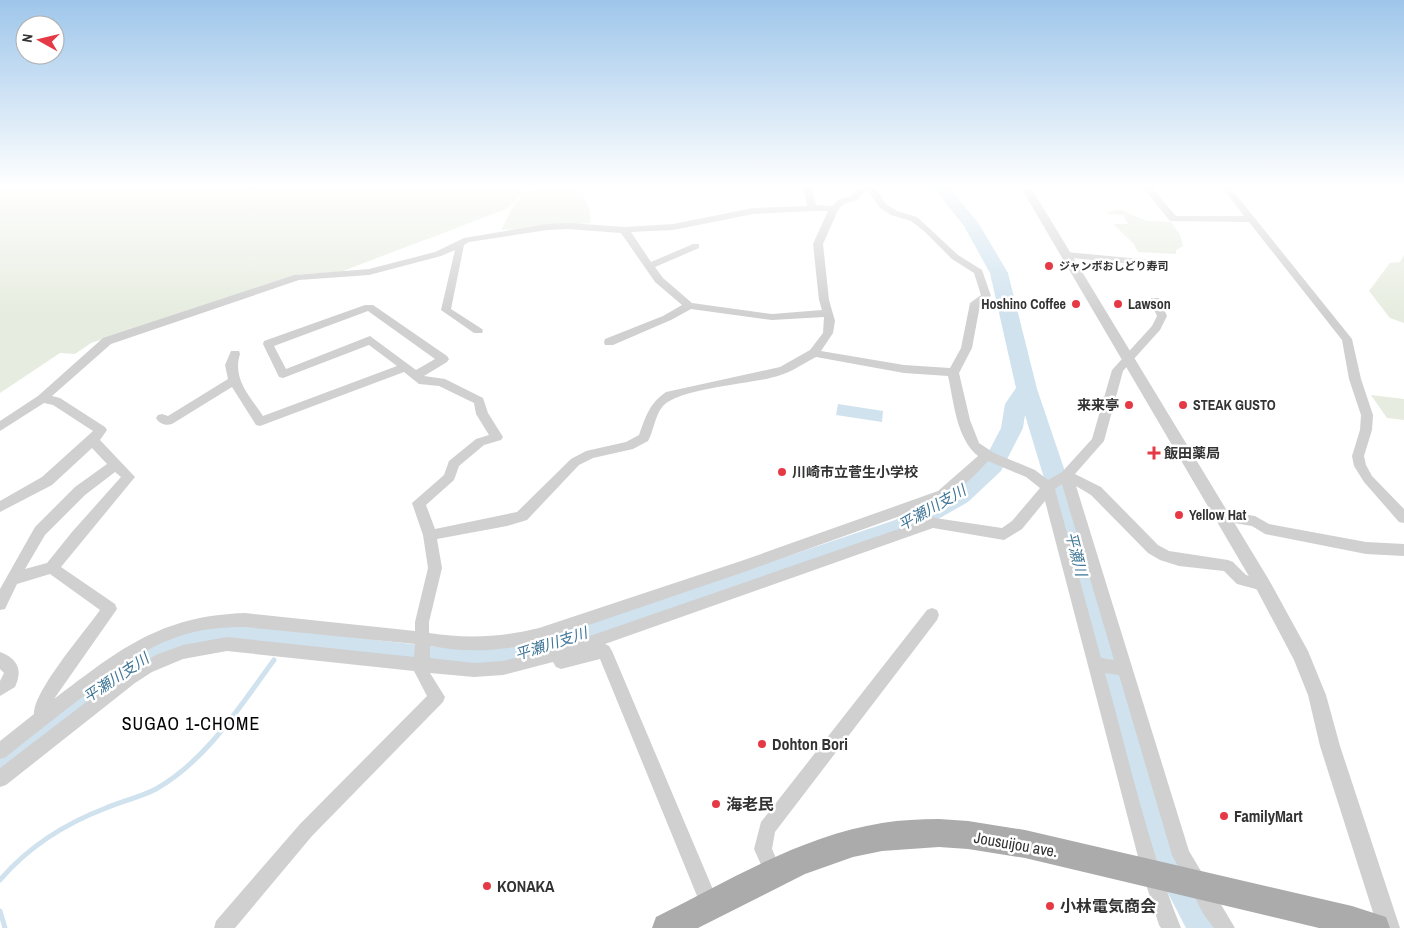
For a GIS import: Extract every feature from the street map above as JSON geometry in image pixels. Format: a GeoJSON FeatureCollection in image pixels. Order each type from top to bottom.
{"type":"FeatureCollection","features":[{"type":"Feature","properties":{"kind":"main road","name":"Jousuijou ave."},"geometry":{"type":"LineString","coordinates":[[667,928],[774,874],[825,852],[880,837],[908,834],[974,836],[1008,841],[1151,872],[1375,928]]}},
{"type":"Feature","properties":{"kind":"street"},"geometry":{"type":"LineString","coordinates":[[0,426],[42,399],[94,351],[107,341],[118,336],[284,281],[313,275],[369,272],[438,254],[459,243],[480,237],[532,229]]}},
{"type":"Feature","properties":{"kind":"street"},"geometry":{"type":"LineString","coordinates":[[615,229],[636,229]]}},
{"type":"Feature","properties":{"kind":"street"},"geometry":{"type":"LineString","coordinates":[[430,535],[507,521],[522,516],[575,462],[590,454],[629,446],[644,438],[658,403],[670,395],[742,378],[769,375],[784,370],[814,353],[828,333],[830,321],[824,300],[818,244],[825,229]]}},
{"type":"Feature","properties":{"kind":"street"},"geometry":{"type":"LineString","coordinates":[[814,353],[904,369],[953,372],[961,364],[971,338],[970,319],[975,303],[986,296],[979,272],[955,257],[927,229]]}},
{"type":"Feature","properties":{"kind":"street"},"geometry":{"type":"LineString","coordinates":[[1051,229],[1263,586],[1302,657],[1318,696],[1330,746],[1389,928]]}},
{"type":"Feature","properties":{"kind":"street"},"geometry":{"type":"LineString","coordinates":[[1262,229],[1346,339],[1366,415],[1366,430],[1358,456],[1360,466],[1368,479],[1404,518]]}},
{"type":"Feature","properties":{"kind":"street"},"geometry":{"type":"LineString","coordinates":[[625,230],[659,280],[689,306],[772,317],[828,313]]}},
{"type":"Feature","properties":{"kind":"street"},"geometry":{"type":"LineString","coordinates":[[459,243],[460,247],[446,310],[478,331]]}},
{"type":"Feature","properties":{"kind":"street"},"geometry":{"type":"LineString","coordinates":[[650,266],[679,258],[696,246]]}},
{"type":"Feature","properties":{"kind":"street"},"geometry":{"type":"LineString","coordinates":[[1066,255],[1162,264]]}},
{"type":"Feature","properties":{"kind":"street"},"geometry":{"type":"LineString","coordinates":[[904,509],[933,523],[1004,534],[1017,525],[1049,487],[1065,475],[1098,441],[1118,370],[1156,328],[1162,316],[1155,300]]}},
{"type":"Feature","properties":{"kind":"street"},"geometry":{"type":"LineString","coordinates":[[609,342],[667,318],[689,306]]}},
{"type":"Feature","properties":{"kind":"street"},"geometry":{"type":"LineString","coordinates":[[223,928],[306,830],[437,697],[422,673],[422,622],[435,568],[430,535],[419,503],[450,477],[453,464],[480,442],[497,437],[482,414],[479,401],[441,382],[423,381],[370,340],[283,374],[268,344],[369,307],[443,359],[417,375]]}},
{"type":"Feature","properties":{"kind":"street"},"geometry":{"type":"LineString","coordinates":[[235,354],[231,364],[234,380],[260,422],[404,368]]}},
{"type":"Feature","properties":{"kind":"street"},"geometry":{"type":"LineString","coordinates":[[953,372],[968,430],[976,447],[987,455],[1040,478],[1049,487],[1151,872],[1166,918],[1172,928]]}},
{"type":"Feature","properties":{"kind":"street"},"geometry":{"type":"LineString","coordinates":[[162,418],[168,421],[234,380]]}},
{"type":"Feature","properties":{"kind":"street"},"geometry":{"type":"LineString","coordinates":[[0,506],[46,481],[93,440],[100,430],[56,401],[42,399]]}},
{"type":"Feature","properties":{"kind":"street"},"geometry":{"type":"LineString","coordinates":[[12,579],[52,568],[76,536],[129,477],[114,465],[93,440]]}},
{"type":"Feature","properties":{"kind":"street"},"geometry":{"type":"LineString","coordinates":[[0,751],[116,660],[142,644],[173,631],[212,621],[245,620],[456,644],[511,642],[539,635],[943,495],[971,472],[987,455]]}},
{"type":"Feature","properties":{"kind":"street"},"geometry":{"type":"LineString","coordinates":[[0,604],[40,531],[80,492],[114,465]]}},
{"type":"Feature","properties":{"kind":"street"},"geometry":{"type":"LineString","coordinates":[[1065,475],[1096,491],[1153,549],[1165,556],[1179,560],[1228,566],[1242,580],[1263,586]]}},
{"type":"Feature","properties":{"kind":"street"},"geometry":{"type":"LineString","coordinates":[[1065,475],[1181,854],[1211,908],[1226,928]]}},
{"type":"Feature","properties":{"kind":"street"},"geometry":{"type":"LineString","coordinates":[[1221,516],[1255,521],[1265,529],[1366,548],[1404,550]]}},
{"type":"Feature","properties":{"kind":"street"},"geometry":{"type":"LineString","coordinates":[[0,779],[130,676],[155,662],[206,645],[227,644],[474,670],[502,668],[558,654],[933,523]]}},
{"type":"Feature","properties":{"kind":"street"},"geometry":{"type":"LineString","coordinates":[[42,718],[42,707],[47,696],[110,608],[52,568]]}},
{"type":"Feature","properties":{"kind":"street"},"geometry":{"type":"LineString","coordinates":[[774,874],[763,850],[768,828],[932,614]]}},
{"type":"Feature","properties":{"kind":"street"},"geometry":{"type":"LineString","coordinates":[[558,654],[562,662],[604,651],[711,906]]}},
{"type":"Feature","properties":{"kind":"street"},"geometry":{"type":"LineString","coordinates":[[0,659],[12,670],[12,679],[6,687],[0,689]]}},
{"type":"Feature","properties":{"kind":"street"},"geometry":{"type":"LineString","coordinates":[[1095,664],[1125,668]]}},
{"type":"Feature","properties":{"kind":"shaded area"},"geometry":{"type":"Polygon","coordinates":[[[0,229],[452,229],[340,272],[301,274],[285,278],[91,343],[75,354],[60,353],[0,393],[0,229]]]}},
{"type":"Feature","properties":{"kind":"shaded area"},"geometry":{"type":"Polygon","coordinates":[[[1119,229],[1176,229],[1183,246],[1176,250],[1176,254],[1138,252],[1133,243],[1119,229]]]}},
{"type":"Feature","properties":{"kind":"shaded area"},"geometry":{"type":"Polygon","coordinates":[[[1404,255],[1404,323],[1390,318],[1369,291],[1390,263],[1400,262],[1404,255]]]}},
{"type":"Feature","properties":{"kind":"shaded area"},"geometry":{"type":"Polygon","coordinates":[[[1371,395],[1404,399],[1404,420],[1387,418],[1371,395]]]}},
{"type":"Feature","properties":{"kind":"water"},"geometry":{"type":"Polygon","coordinates":[[[838,404],[883,411],[882,422],[836,415],[838,404]]]}},
{"type":"Feature","properties":{"kind":"waterway","name":"平瀬川"},"geometry":{"type":"LineString","coordinates":[[974,229],[999,273],[1027,389]]}},
{"type":"Feature","properties":{"kind":"waterway","name":"平瀬川支川"},"geometry":{"type":"LineString","coordinates":[[0,765],[105,682],[146,655],[195,638],[217,634],[438,660],[472,662],[512,658],[571,641],[903,527],[960,495],[993,465],[1012,428],[1016,404],[1027,389]]}},
{"type":"Feature","properties":{"kind":"waterway","name":"平瀬川"},"geometry":{"type":"LineString","coordinates":[[1027,389],[1062,498],[1078,567],[1161,849],[1204,928]]}},
{"type":"Feature","properties":{"kind":"waterway"},"geometry":{"type":"LineString","coordinates":[[0,880],[35,846],[48,837],[91,814],[150,792],[174,777],[207,748],[274,660]]}},
{"type":"Feature","properties":{"kind":"waterway"},"geometry":{"type":"LineString","coordinates":[[0,911],[5,928]]}},
{"type":"Feature","properties":{"kind":"place","name":"ジャンボおしどり寿司"},"geometry":{"type":"Point","coordinates":[1049,266]}},
{"type":"Feature","properties":{"kind":"place","name":"Hoshino Coffee"},"geometry":{"type":"Point","coordinates":[1076,304]}},
{"type":"Feature","properties":{"kind":"place","name":"Lawson"},"geometry":{"type":"Point","coordinates":[1118,304]}},
{"type":"Feature","properties":{"kind":"place","name":"来来亭"},"geometry":{"type":"Point","coordinates":[1129,405]}},
{"type":"Feature","properties":{"kind":"place","name":"STEAK GUSTO"},"geometry":{"type":"Point","coordinates":[1183,405]}},
{"type":"Feature","properties":{"kind":"place","name":"飯田薬局"},"geometry":{"type":"Point","coordinates":[1154,453]}},
{"type":"Feature","properties":{"kind":"place","name":"川崎市立菅生小学校"},"geometry":{"type":"Point","coordinates":[782,472]}},
{"type":"Feature","properties":{"kind":"place","name":"Yellow Hat"},"geometry":{"type":"Point","coordinates":[1179,515]}},
{"type":"Feature","properties":{"kind":"place","name":"Dohton Bori"},"geometry":{"type":"Point","coordinates":[762,744]}},
{"type":"Feature","properties":{"kind":"place","name":"海老民"},"geometry":{"type":"Point","coordinates":[716,804]}},
{"type":"Feature","properties":{"kind":"place","name":"FamilyMart"},"geometry":{"type":"Point","coordinates":[1224,816]}},
{"type":"Feature","properties":{"kind":"place","name":"KONAKA"},"geometry":{"type":"Point","coordinates":[487,886]}},
{"type":"Feature","properties":{"kind":"place","name":"小林電気商会"},"geometry":{"type":"Point","coordinates":[1050,906]}},
{"type":"Feature","properties":{"kind":"district","name":"SUGAO 1-CHOME"},"geometry":{"type":"Point","coordinates":[191,724]}}]}
